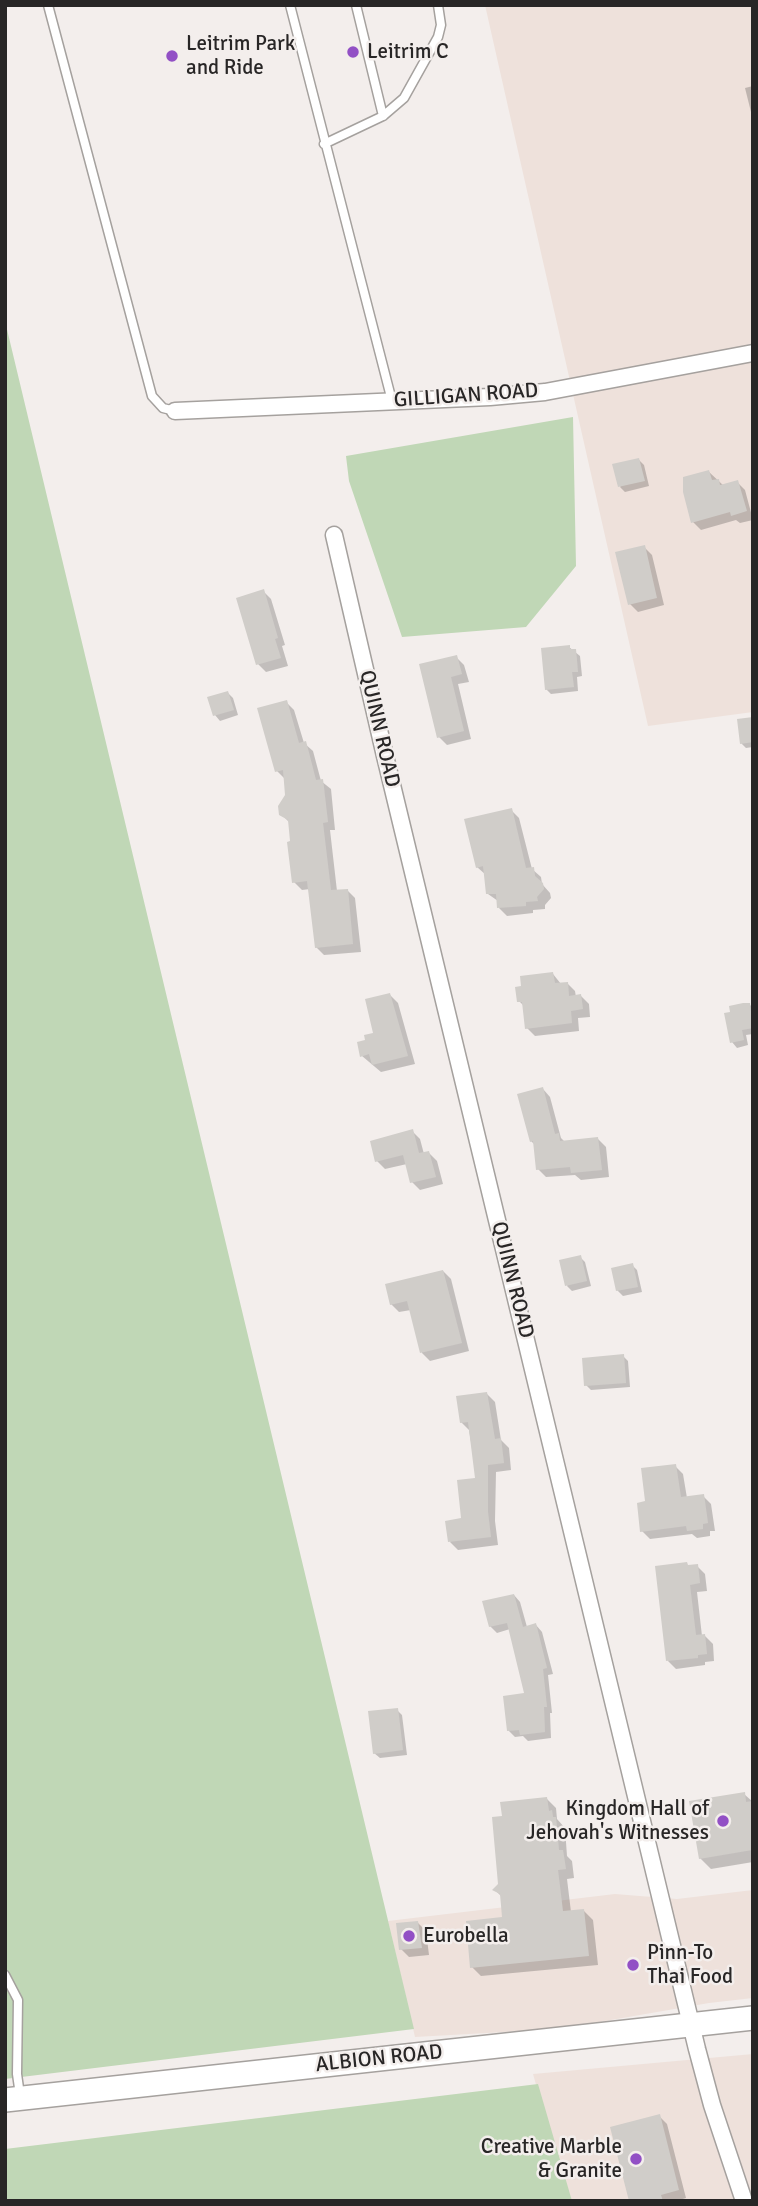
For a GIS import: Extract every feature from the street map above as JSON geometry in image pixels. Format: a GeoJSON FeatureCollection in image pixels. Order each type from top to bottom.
{"type":"FeatureCollection","features":[{"type":"Feature","properties":{"kind":"main road","name":"ALBION ROAD"},"geometry":{"type":"LineString","coordinates":[[13,2099],[753,2018]]}},
{"type":"Feature","properties":{"kind":"street","name":"GILLIGAN ROAD"},"geometry":{"type":"LineString","coordinates":[[175,411],[490,397],[545,392],[753,353]]}},
{"type":"Feature","properties":{"kind":"street","name":"QUINN ROAD"},"geometry":{"type":"LineString","coordinates":[[334,535],[388,769],[692,2024],[712,2105],[744,2201]]}},
{"type":"Feature","properties":{"kind":"lane"},"geometry":{"type":"LineString","coordinates":[[48,5],[152,396],[163,408],[175,411]]}},
{"type":"Feature","properties":{"kind":"lane"},"geometry":{"type":"LineString","coordinates":[[290,5],[392,401]]}},
{"type":"Feature","properties":{"kind":"lane"},"geometry":{"type":"LineString","coordinates":[[356,5],[383,116]]}},
{"type":"Feature","properties":{"kind":"lane"},"geometry":{"type":"LineString","coordinates":[[324,144],[383,116],[404,98],[438,37],[441,25],[438,5]]}},
{"type":"Feature","properties":{"kind":"lane"},"geometry":{"type":"LineString","coordinates":[[5,1975],[18,2000],[17,2074],[13,2099]]}},
{"type":"Feature","properties":{"kind":"shaded area"},"geometry":{"type":"Polygon","coordinates":[[[485,5],[753,5],[753,712],[648,726],[485,5]]]}},
{"type":"Feature","properties":{"kind":"shaded area"},"geometry":{"type":"Polygon","coordinates":[[[753,1890],[753,1998],[559,2029],[415,2037],[388,1921],[615,1894],[677,1899],[753,1890]]]}},
{"type":"Feature","properties":{"kind":"shaded area"},"geometry":{"type":"Polygon","coordinates":[[[753,2054],[753,2201],[569,2201],[533,2074],[753,2054]]]}},
{"type":"Feature","properties":{"kind":"green space"},"geometry":{"type":"Polygon","coordinates":[[[5,321],[414,2029],[5,2079],[5,321]]]}},
{"type":"Feature","properties":{"kind":"green space"},"geometry":{"type":"Polygon","coordinates":[[[573,417],[576,566],[526,627],[402,637],[349,481],[346,456],[573,417]]]}},
{"type":"Feature","properties":{"kind":"green space"},"geometry":{"type":"Polygon","coordinates":[[[538,2084],[572,2201],[5,2201],[5,2149],[538,2084]]]}},
{"type":"Feature","properties":{"kind":"building"},"geometry":{"type":"Polygon","coordinates":[[[639,458],[645,481],[618,487],[612,464],[639,458]]]}},
{"type":"Feature","properties":{"kind":"building"},"geometry":{"type":"Polygon","coordinates":[[[709,470],[712,480],[719,479],[720,485],[738,480],[747,511],[731,516],[730,512],[691,523],[683,492],[683,477],[709,470]]]}},
{"type":"Feature","properties":{"kind":"building"},"geometry":{"type":"Polygon","coordinates":[[[645,545],[657,598],[628,605],[615,552],[645,545]]]}},
{"type":"Feature","properties":{"kind":"building"},"geometry":{"type":"Polygon","coordinates":[[[264,589],[281,658],[256,665],[236,598],[264,589]]]}},
{"type":"Feature","properties":{"kind":"building"},"geometry":{"type":"Polygon","coordinates":[[[570,645],[570,649],[576,649],[578,672],[572,672],[574,687],[545,690],[541,648],[570,645]]]}},
{"type":"Feature","properties":{"kind":"building"},"geometry":{"type":"Polygon","coordinates":[[[457,655],[462,674],[451,677],[464,731],[437,738],[419,664],[457,655]]]}},
{"type":"Feature","properties":{"kind":"building"},"geometry":{"type":"Polygon","coordinates":[[[228,691],[234,710],[213,716],[207,697],[228,691]]]}},
{"type":"Feature","properties":{"kind":"building"},"geometry":{"type":"Polygon","coordinates":[[[287,700],[299,743],[306,741],[316,780],[323,779],[328,822],[323,823],[331,890],[348,889],[353,944],[315,948],[307,881],[292,883],[287,842],[290,841],[288,820],[279,815],[278,806],[285,795],[283,770],[275,772],[257,708],[287,700]]]}},
{"type":"Feature","properties":{"kind":"building"},"geometry":{"type":"Polygon","coordinates":[[[753,717],[753,742],[740,744],[737,719],[753,717]]]}},
{"type":"Feature","properties":{"kind":"building"},"geometry":{"type":"Polygon","coordinates":[[[512,808],[526,868],[534,867],[535,876],[543,883],[544,889],[537,897],[538,901],[526,902],[526,906],[497,908],[496,894],[486,894],[483,866],[476,868],[464,819],[512,808]]]}},
{"type":"Feature","properties":{"kind":"building"},"geometry":{"type":"Polygon","coordinates":[[[553,972],[555,983],[568,982],[569,996],[581,994],[583,1009],[571,1011],[572,1023],[525,1029],[522,1002],[517,1002],[515,987],[521,986],[520,976],[553,972]]]}},
{"type":"Feature","properties":{"kind":"building"},"geometry":{"type":"Polygon","coordinates":[[[390,993],[408,1056],[372,1065],[369,1054],[360,1057],[357,1042],[365,1040],[364,1035],[373,1033],[365,999],[390,993]]]}},
{"type":"Feature","properties":{"kind":"building"},"geometry":{"type":"Polygon","coordinates":[[[750,1003],[753,1028],[742,1030],[744,1040],[730,1043],[724,1013],[730,1012],[729,1006],[750,1003]]]}},
{"type":"Feature","properties":{"kind":"building"},"geometry":{"type":"Polygon","coordinates":[[[543,1087],[555,1134],[559,1133],[560,1141],[598,1137],[602,1170],[571,1173],[570,1167],[536,1170],[533,1141],[530,1142],[517,1094],[543,1087]]]}},
{"type":"Feature","properties":{"kind":"building"},"geometry":{"type":"Polygon","coordinates":[[[413,1129],[419,1153],[429,1151],[436,1177],[410,1183],[403,1155],[375,1162],[370,1141],[413,1129]]]}},
{"type":"Feature","properties":{"kind":"building"},"geometry":{"type":"Polygon","coordinates":[[[581,1255],[587,1281],[565,1286],[559,1260],[581,1255]]]}},
{"type":"Feature","properties":{"kind":"building"},"geometry":{"type":"Polygon","coordinates":[[[633,1263],[638,1287],[616,1291],[611,1268],[633,1263]]]}},
{"type":"Feature","properties":{"kind":"building"},"geometry":{"type":"Polygon","coordinates":[[[443,1270],[462,1343],[420,1353],[407,1301],[390,1305],[385,1284],[443,1270]]]}},
{"type":"Feature","properties":{"kind":"building"},"geometry":{"type":"Polygon","coordinates":[[[624,1354],[626,1383],[584,1386],[582,1358],[624,1354]]]}},
{"type":"Feature","properties":{"kind":"building"},"geometry":{"type":"Polygon","coordinates":[[[487,1392],[495,1439],[501,1438],[504,1463],[488,1465],[491,1537],[448,1542],[445,1521],[461,1518],[457,1480],[475,1478],[468,1422],[460,1423],[456,1396],[487,1392]]]}},
{"type":"Feature","properties":{"kind":"building"},"geometry":{"type":"Polygon","coordinates":[[[676,1464],[681,1497],[704,1494],[708,1523],[703,1524],[703,1529],[687,1531],[686,1526],[640,1532],[637,1503],[645,1501],[641,1468],[676,1464]]]}},
{"type":"Feature","properties":{"kind":"building"},"geometry":{"type":"Polygon","coordinates":[[[687,1562],[688,1565],[698,1564],[700,1583],[690,1585],[696,1635],[705,1634],[707,1654],[698,1655],[698,1658],[666,1661],[655,1566],[687,1562]]]}},
{"type":"Feature","properties":{"kind":"building"},"geometry":{"type":"Polygon","coordinates":[[[514,1594],[523,1627],[536,1623],[547,1668],[543,1669],[547,1707],[544,1707],[545,1732],[520,1735],[519,1730],[507,1731],[503,1696],[524,1693],[507,1623],[489,1627],[482,1601],[514,1594]]]}},
{"type":"Feature","properties":{"kind":"building"},"geometry":{"type":"Polygon","coordinates":[[[398,1708],[403,1750],[373,1754],[368,1711],[398,1708]]]}},
{"type":"Feature","properties":{"kind":"building","name":"Kingdom Hall of Jehovah's Witnesses"},"geometry":{"type":"Polygon","coordinates":[[[745,1792],[746,1802],[753,1801],[752,1850],[699,1859],[689,1801],[745,1792]]]}},
{"type":"Feature","properties":{"kind":"building"},"geometry":{"type":"Polygon","coordinates":[[[547,1797],[549,1811],[552,1810],[553,1817],[556,1817],[559,1850],[563,1850],[566,1869],[558,1870],[563,1911],[584,1909],[589,1956],[470,1968],[466,1921],[502,1917],[500,1894],[492,1890],[498,1884],[492,1817],[502,1816],[500,1802],[547,1797]]]}},
{"type":"Feature","properties":{"kind":"building","name":"Eurobella"},"geometry":{"type":"Polygon","coordinates":[[[418,1921],[422,1948],[399,1950],[396,1923],[418,1921]]]}},
{"type":"Feature","properties":{"kind":"building"},"geometry":{"type":"Polygon","coordinates":[[[660,2114],[679,2190],[661,2195],[663,2201],[629,2201],[610,2127],[660,2114]]]}},
{"type":"Feature","properties":{"kind":"place","name":"Leitrim C"},"geometry":{"type":"Point","coordinates":[353,52]}},
{"type":"Feature","properties":{"kind":"place","name":"Leitrim Park and Ride"},"geometry":{"type":"Point","coordinates":[172,56]}},
{"type":"Feature","properties":{"kind":"place","name":"Kingdom Hall of Jehovah's Witnesses"},"geometry":{"type":"Point","coordinates":[723,1821]}},
{"type":"Feature","properties":{"kind":"place","name":"Eurobella"},"geometry":{"type":"Point","coordinates":[409,1936]}},
{"type":"Feature","properties":{"kind":"place","name":"Pinn-To Thai Food"},"geometry":{"type":"Point","coordinates":[633,1965]}},
{"type":"Feature","properties":{"kind":"place","name":"Creative Marble & Granite"},"geometry":{"type":"Point","coordinates":[636,2159]}}]}
